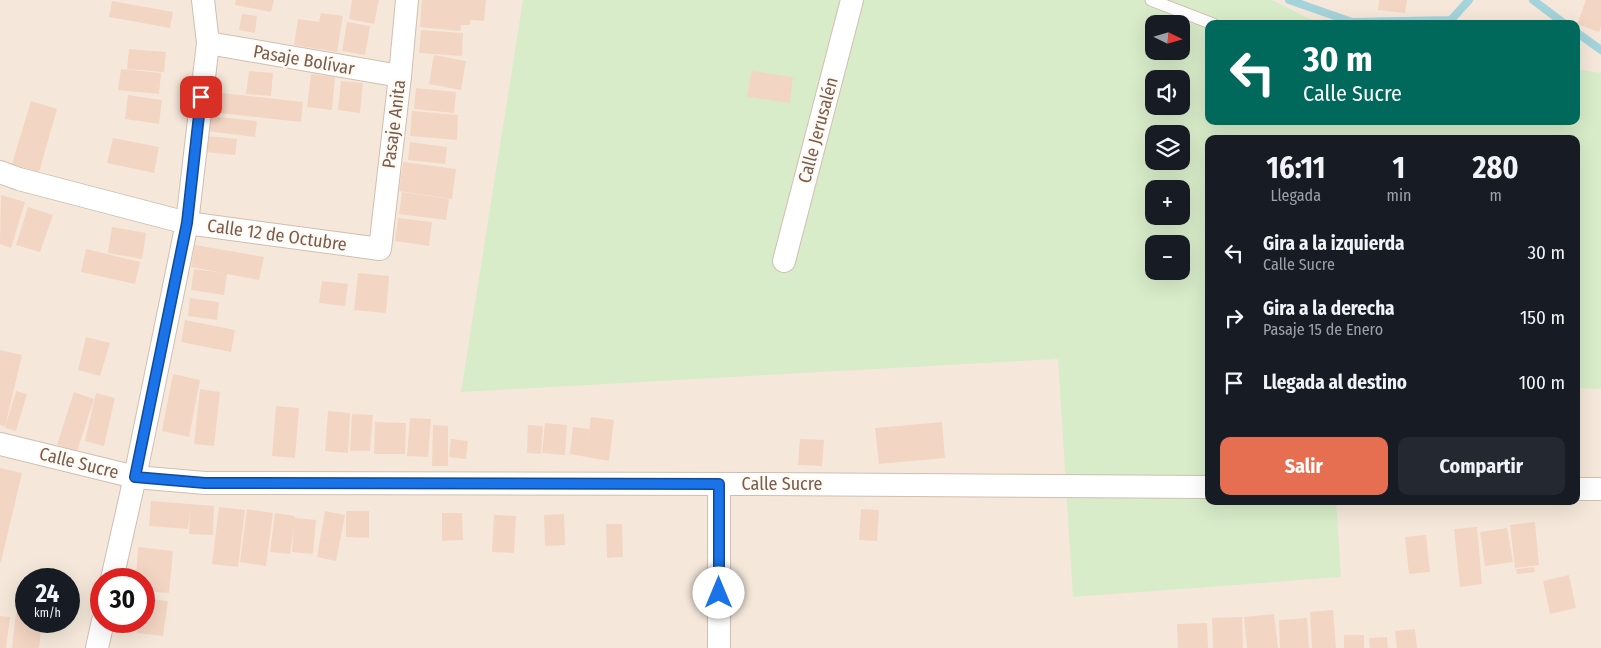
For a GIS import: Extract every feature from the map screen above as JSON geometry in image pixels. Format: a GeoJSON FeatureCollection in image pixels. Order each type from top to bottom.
{"type":"FeatureCollection","features":[{"type":"Feature","properties":{"kind":"street"},"geometry":{"type":"LineString","coordinates":[[114,568],[187,223],[208,43],[204,0]]}},
{"type":"Feature","properties":{"kind":"street","name":"Pasaje Anita"},"geometry":{"type":"LineString","coordinates":[[380,249],[407,0]]}},
{"type":"Feature","properties":{"kind":"street","name":"Calle Jerusalén"},"geometry":{"type":"LineString","coordinates":[[784,261],[852,0]]}},
{"type":"Feature","properties":{"kind":"street","name":"Pasaje Bolívar"},"geometry":{"type":"LineString","coordinates":[[208,43],[400,76]]}},
{"type":"Feature","properties":{"kind":"street","name":"Calle 12 de Octubre"},"geometry":{"type":"LineString","coordinates":[[0,172],[28,182],[187,223],[380,249]]}},
{"type":"Feature","properties":{"kind":"street","name":"Calle Sucre"},"geometry":{"type":"LineString","coordinates":[[0,444],[135,477],[214,484],[1205,486]]}},
{"type":"Feature","properties":{"kind":"street"},"geometry":{"type":"LineString","coordinates":[[719,484],[719,648]]}},
{"type":"Feature","properties":{"kind":"street"},"geometry":{"type":"LineString","coordinates":[[1580,489],[1601,489]]}},
{"type":"Feature","properties":{"kind":"street"},"geometry":{"type":"LineString","coordinates":[[96,648],[99,633]]}},
{"type":"Feature","properties":{"kind":"lane"},"geometry":{"type":"LineString","coordinates":[[1151,0],[1205,21]]}},
{"type":"Feature","properties":{"kind":"shaded area"},"geometry":{"type":"Polygon","coordinates":[[[0,0],[1601,0],[1601,648],[0,648],[0,0]]]}},
{"type":"Feature","properties":{"kind":"green space"},"geometry":{"type":"Polygon","coordinates":[[[523,0],[1272,0],[1312,20],[1205,20],[1205,125],[1580,125],[1580,70],[1601,73],[1601,389],[1580,388],[1580,135],[1205,135],[1205,505],[1336,505],[1341,577],[1073,597],[1058,359],[461,392],[523,0]]]}},
{"type":"Feature","properties":{"kind":"building"},"geometry":{"type":"Polygon","coordinates":[[[236,0],[274,0],[271,12],[235,5],[236,0]]]}},
{"type":"Feature","properties":{"kind":"building"},"geometry":{"type":"Polygon","coordinates":[[[352,0],[379,0],[374,24],[349,19],[352,0]]]}},
{"type":"Feature","properties":{"kind":"building"},"geometry":{"type":"Polygon","coordinates":[[[422,0],[486,0],[484,21],[470,20],[470,25],[461,25],[460,31],[420,27],[422,0]]]}},
{"type":"Feature","properties":{"kind":"building"},"geometry":{"type":"Polygon","coordinates":[[[1379,0],[1407,0],[1405,13],[1378,10],[1379,0]]]}},
{"type":"Feature","properties":{"kind":"building"},"geometry":{"type":"Polygon","coordinates":[[[1586,0],[1601,0],[1601,26],[1599,32],[1580,25],[1578,20],[1586,0]]]}},
{"type":"Feature","properties":{"kind":"building"},"geometry":{"type":"Polygon","coordinates":[[[112,1],[173,12],[170,28],[109,17],[112,1]]]}},
{"type":"Feature","properties":{"kind":"building"},"geometry":{"type":"Polygon","coordinates":[[[321,13],[343,16],[337,52],[294,45],[298,19],[319,22],[321,13]]]}},
{"type":"Feature","properties":{"kind":"building"},"geometry":{"type":"Polygon","coordinates":[[[242,14],[257,16],[255,33],[239,30],[242,14]]]}},
{"type":"Feature","properties":{"kind":"building"},"geometry":{"type":"Polygon","coordinates":[[[347,22],[370,26],[365,55],[342,51],[347,22]]]}},
{"type":"Feature","properties":{"kind":"building"},"geometry":{"type":"Polygon","coordinates":[[[421,30],[463,33],[462,56],[419,53],[421,30]]]}},
{"type":"Feature","properties":{"kind":"building"},"geometry":{"type":"Polygon","coordinates":[[[129,49],[166,52],[164,72],[127,69],[129,49]]]}},
{"type":"Feature","properties":{"kind":"building"},"geometry":{"type":"Polygon","coordinates":[[[434,55],[466,61],[461,90],[429,84],[434,55]]]}},
{"type":"Feature","properties":{"kind":"building"},"geometry":{"type":"Polygon","coordinates":[[[121,69],[161,73],[159,94],[118,90],[121,69]]]}},
{"type":"Feature","properties":{"kind":"building"},"geometry":{"type":"Polygon","coordinates":[[[249,71],[273,73],[271,96],[246,94],[249,71]]]}},
{"type":"Feature","properties":{"kind":"building"},"geometry":{"type":"Polygon","coordinates":[[[751,71],[793,77],[790,103],[747,97],[751,71]]]}},
{"type":"Feature","properties":{"kind":"building"},"geometry":{"type":"Polygon","coordinates":[[[311,74],[335,77],[332,110],[307,107],[311,74]]]}},
{"type":"Feature","properties":{"kind":"building"},"geometry":{"type":"Polygon","coordinates":[[[341,81],[363,83],[360,113],[338,110],[341,81]]]}},
{"type":"Feature","properties":{"kind":"building"},"geometry":{"type":"Polygon","coordinates":[[[416,88],[456,92],[454,113],[414,109],[416,88]]]}},
{"type":"Feature","properties":{"kind":"building"},"geometry":{"type":"Polygon","coordinates":[[[212,92],[303,102],[301,122],[210,112],[212,92]]]}},
{"type":"Feature","properties":{"kind":"building"},"geometry":{"type":"Polygon","coordinates":[[[128,95],[162,100],[159,124],[125,119],[128,95]]]}},
{"type":"Feature","properties":{"kind":"building"},"geometry":{"type":"Polygon","coordinates":[[[31,101],[57,109],[39,172],[12,164],[31,101]]]}},
{"type":"Feature","properties":{"kind":"building"},"geometry":{"type":"Polygon","coordinates":[[[412,111],[458,115],[457,140],[410,136],[412,111]]]}},
{"type":"Feature","properties":{"kind":"building"},"geometry":{"type":"Polygon","coordinates":[[[209,116],[257,121],[255,137],[207,131],[209,116]]]}},
{"type":"Feature","properties":{"kind":"building"},"geometry":{"type":"Polygon","coordinates":[[[208,136],[237,139],[235,155],[206,152],[208,136]]]}},
{"type":"Feature","properties":{"kind":"building"},"geometry":{"type":"Polygon","coordinates":[[[113,138],[159,147],[154,173],[107,163],[113,138]]]}},
{"type":"Feature","properties":{"kind":"building"},"geometry":{"type":"Polygon","coordinates":[[[410,142],[447,147],[445,164],[408,160],[410,142]]]}},
{"type":"Feature","properties":{"kind":"building"},"geometry":{"type":"Polygon","coordinates":[[[403,162],[456,169],[452,199],[399,191],[403,162]]]}},
{"type":"Feature","properties":{"kind":"building"},"geometry":{"type":"Polygon","coordinates":[[[402,192],[449,199],[446,220],[399,214],[402,192]]]}},
{"type":"Feature","properties":{"kind":"building"},"geometry":{"type":"Polygon","coordinates":[[[1,195],[25,202],[11,248],[0,244],[1,195]]]}},
{"type":"Feature","properties":{"kind":"building"},"geometry":{"type":"Polygon","coordinates":[[[28,207],[53,215],[40,252],[16,245],[28,207]]]}},
{"type":"Feature","properties":{"kind":"building"},"geometry":{"type":"Polygon","coordinates":[[[398,218],[432,222],[429,246],[395,241],[398,218]]]}},
{"type":"Feature","properties":{"kind":"building"},"geometry":{"type":"Polygon","coordinates":[[[112,227],[146,233],[142,259],[108,253],[112,227]]]}},
{"type":"Feature","properties":{"kind":"building"},"geometry":{"type":"Polygon","coordinates":[[[195,245],[264,257],[259,280],[227,274],[224,295],[191,290],[194,269],[224,273],[191,267],[195,245]]]}},
{"type":"Feature","properties":{"kind":"building"},"geometry":{"type":"Polygon","coordinates":[[[86,249],[140,262],[135,284],[81,272],[86,249]]]}},
{"type":"Feature","properties":{"kind":"building"},"geometry":{"type":"Polygon","coordinates":[[[358,273],[389,276],[386,313],[354,310],[358,273]]]}},
{"type":"Feature","properties":{"kind":"building"},"geometry":{"type":"Polygon","coordinates":[[[322,281],[348,284],[345,306],[319,303],[322,281]]]}},
{"type":"Feature","properties":{"kind":"building"},"geometry":{"type":"Polygon","coordinates":[[[190,298],[219,302],[217,320],[188,316],[190,298]]]}},
{"type":"Feature","properties":{"kind":"building"},"geometry":{"type":"Polygon","coordinates":[[[185,320],[235,330],[231,352],[181,342],[185,320]]]}},
{"type":"Feature","properties":{"kind":"building"},"geometry":{"type":"Polygon","coordinates":[[[86,337],[110,343],[100,376],[78,370],[86,337]]]}},
{"type":"Feature","properties":{"kind":"building"},"geometry":{"type":"Polygon","coordinates":[[[0,350],[22,355],[5,427],[0,425],[0,350]]]}},
{"type":"Feature","properties":{"kind":"building"},"geometry":{"type":"Polygon","coordinates":[[[173,374],[200,380],[189,437],[162,431],[173,374]]]}},
{"type":"Feature","properties":{"kind":"building"},"geometry":{"type":"Polygon","coordinates":[[[200,389],[220,392],[214,446],[194,444],[200,389]]]}},
{"type":"Feature","properties":{"kind":"building"},"geometry":{"type":"Polygon","coordinates":[[[16,391],[27,394],[16,431],[5,428],[16,391]]]}},
{"type":"Feature","properties":{"kind":"building"},"geometry":{"type":"Polygon","coordinates":[[[74,392],[94,399],[77,451],[57,445],[74,392]]]}},
{"type":"Feature","properties":{"kind":"building"},"geometry":{"type":"Polygon","coordinates":[[[96,393],[115,398],[104,446],[85,441],[96,393]]]}},
{"type":"Feature","properties":{"kind":"building"},"geometry":{"type":"Polygon","coordinates":[[[276,406],[299,408],[295,458],[272,456],[276,406]]]}},
{"type":"Feature","properties":{"kind":"building"},"geometry":{"type":"Polygon","coordinates":[[[328,411],[350,413],[348,453],[325,451],[328,411]]]}},
{"type":"Feature","properties":{"kind":"building"},"geometry":{"type":"Polygon","coordinates":[[[352,414],[373,415],[370,451],[350,451],[352,414]]]}},
{"type":"Feature","properties":{"kind":"building"},"geometry":{"type":"Polygon","coordinates":[[[591,417],[614,420],[609,461],[570,454],[573,427],[589,429],[588,440],[591,417]]]}},
{"type":"Feature","properties":{"kind":"building"},"geometry":{"type":"Polygon","coordinates":[[[410,418],[431,419],[428,457],[407,456],[410,418]]]}},
{"type":"Feature","properties":{"kind":"building"},"geometry":{"type":"Polygon","coordinates":[[[375,422],[406,423],[405,454],[374,454],[375,422]]]}},
{"type":"Feature","properties":{"kind":"building"},"geometry":{"type":"Polygon","coordinates":[[[942,422],[945,458],[879,464],[875,428],[942,422]]]}},
{"type":"Feature","properties":{"kind":"building"},"geometry":{"type":"Polygon","coordinates":[[[545,423],[567,425],[565,455],[542,453],[545,423]]]}},
{"type":"Feature","properties":{"kind":"building"},"geometry":{"type":"Polygon","coordinates":[[[433,425],[448,426],[448,466],[432,466],[433,425]]]}},
{"type":"Feature","properties":{"kind":"building"},"geometry":{"type":"Polygon","coordinates":[[[528,425],[543,426],[541,454],[527,453],[528,425]]]}},
{"type":"Feature","properties":{"kind":"building"},"geometry":{"type":"Polygon","coordinates":[[[451,439],[468,441],[466,459],[449,457],[451,439]]]}},
{"type":"Feature","properties":{"kind":"building"},"geometry":{"type":"Polygon","coordinates":[[[800,439],[824,440],[822,466],[798,465],[800,439]]]}},
{"type":"Feature","properties":{"kind":"building"},"geometry":{"type":"Polygon","coordinates":[[[0,468],[22,473],[1,562],[0,562],[0,468]]]}},
{"type":"Feature","properties":{"kind":"building"},"geometry":{"type":"Polygon","coordinates":[[[151,501],[214,506],[213,535],[189,534],[190,510],[188,529],[149,526],[151,501]]]}},
{"type":"Feature","properties":{"kind":"building"},"geometry":{"type":"Polygon","coordinates":[[[219,507],[245,510],[238,567],[212,564],[219,507]]]}},
{"type":"Feature","properties":{"kind":"building"},"geometry":{"type":"Polygon","coordinates":[[[247,509],[273,513],[266,566],[240,562],[247,509]]]}},
{"type":"Feature","properties":{"kind":"building"},"geometry":{"type":"Polygon","coordinates":[[[861,509],[879,510],[877,541],[859,540],[861,509]]]}},
{"type":"Feature","properties":{"kind":"building"},"geometry":{"type":"Polygon","coordinates":[[[325,511],[345,515],[336,561],[317,557],[325,511]]]}},
{"type":"Feature","properties":{"kind":"building"},"geometry":{"type":"Polygon","coordinates":[[[346,511],[369,511],[369,538],[346,537],[346,511]]]}},
{"type":"Feature","properties":{"kind":"building"},"geometry":{"type":"Polygon","coordinates":[[[275,513],[295,516],[295,518],[316,520],[313,554],[292,552],[294,527],[290,554],[270,552],[275,513]]]}},
{"type":"Feature","properties":{"kind":"building"},"geometry":{"type":"Polygon","coordinates":[[[442,513],[462,513],[463,540],[442,541],[442,513]]]}},
{"type":"Feature","properties":{"kind":"building"},"geometry":{"type":"Polygon","coordinates":[[[564,514],[565,545],[545,546],[544,515],[564,514]]]}},
{"type":"Feature","properties":{"kind":"building"},"geometry":{"type":"Polygon","coordinates":[[[494,515],[516,516],[514,553],[492,552],[494,515]]]}},
{"type":"Feature","properties":{"kind":"building"},"geometry":{"type":"Polygon","coordinates":[[[1535,522],[1539,565],[1515,568],[1510,525],[1535,522]]]}},
{"type":"Feature","properties":{"kind":"building"},"geometry":{"type":"Polygon","coordinates":[[[606,524],[622,524],[623,557],[607,558],[606,524]]]}},
{"type":"Feature","properties":{"kind":"building"},"geometry":{"type":"Polygon","coordinates":[[[1477,527],[1482,584],[1460,587],[1454,529],[1477,527]]]}},
{"type":"Feature","properties":{"kind":"building"},"geometry":{"type":"Polygon","coordinates":[[[1507,528],[1513,562],[1485,566],[1480,532],[1507,528]]]}},
{"type":"Feature","properties":{"kind":"building"},"geometry":{"type":"Polygon","coordinates":[[[1426,535],[1430,572],[1409,574],[1405,537],[1426,535]]]}},
{"type":"Feature","properties":{"kind":"building"},"geometry":{"type":"Polygon","coordinates":[[[138,547],[173,551],[169,593],[155,592],[155,568],[137,568],[138,547]]]}},
{"type":"Feature","properties":{"kind":"building"},"geometry":{"type":"Polygon","coordinates":[[[1534,567],[1535,572],[1517,574],[1516,569],[1534,567]]]}},
{"type":"Feature","properties":{"kind":"building"},"geometry":{"type":"Polygon","coordinates":[[[1569,575],[1576,608],[1550,614],[1543,581],[1569,575]]]}},
{"type":"Feature","properties":{"kind":"building"},"geometry":{"type":"Polygon","coordinates":[[[155,599],[168,601],[163,636],[137,633],[155,633],[155,599]]]}},
{"type":"Feature","properties":{"kind":"building"},"geometry":{"type":"Polygon","coordinates":[[[1333,610],[1336,648],[1312,648],[1310,612],[1333,610]]]}},
{"type":"Feature","properties":{"kind":"building"},"geometry":{"type":"Polygon","coordinates":[[[1274,614],[1278,648],[1247,648],[1244,617],[1274,614]]]}},
{"type":"Feature","properties":{"kind":"building"},"geometry":{"type":"Polygon","coordinates":[[[0,616],[10,617],[6,648],[0,648],[0,616]]]}},
{"type":"Feature","properties":{"kind":"building"},"geometry":{"type":"Polygon","coordinates":[[[1242,617],[1243,648],[1213,648],[1212,618],[1242,617]]]}},
{"type":"Feature","properties":{"kind":"building"},"geometry":{"type":"Polygon","coordinates":[[[1307,618],[1309,648],[1280,648],[1279,620],[1307,618]]]}},
{"type":"Feature","properties":{"kind":"building"},"geometry":{"type":"Polygon","coordinates":[[[15,622],[15,633],[41,633],[39,648],[12,648],[15,622]]]}},
{"type":"Feature","properties":{"kind":"building"},"geometry":{"type":"Polygon","coordinates":[[[1207,623],[1208,648],[1178,648],[1177,624],[1207,623]]]}},
{"type":"Feature","properties":{"kind":"building"},"geometry":{"type":"Polygon","coordinates":[[[1415,629],[1417,648],[1397,648],[1395,631],[1415,629]]]}},
{"type":"Feature","properties":{"kind":"building"},"geometry":{"type":"Polygon","coordinates":[[[1344,635],[1364,635],[1364,648],[1344,648],[1344,635]]]}},
{"type":"Feature","properties":{"kind":"building"},"geometry":{"type":"Polygon","coordinates":[[[1387,637],[1388,648],[1370,648],[1369,638],[1387,637]]]}},
{"type":"Feature","properties":{"kind":"waterway"},"geometry":{"type":"LineString","coordinates":[[1289,0],[1346,20]]}},
{"type":"Feature","properties":{"kind":"waterway"},"geometry":{"type":"LineString","coordinates":[[1451,20],[1469,0]]}},
{"type":"Feature","properties":{"kind":"waterway"},"geometry":{"type":"LineString","coordinates":[[1533,0],[1560,20]]}},
{"type":"Feature","properties":{"kind":"waterway"},"geometry":{"type":"LineString","coordinates":[[1580,35],[1601,50]]}},
{"type":"Feature","properties":{"kind":"route"},"geometry":{"type":"LineString","coordinates":[[201,97],[187,223],[135,477],[205,483],[719,484],[719,593]]}}]}
